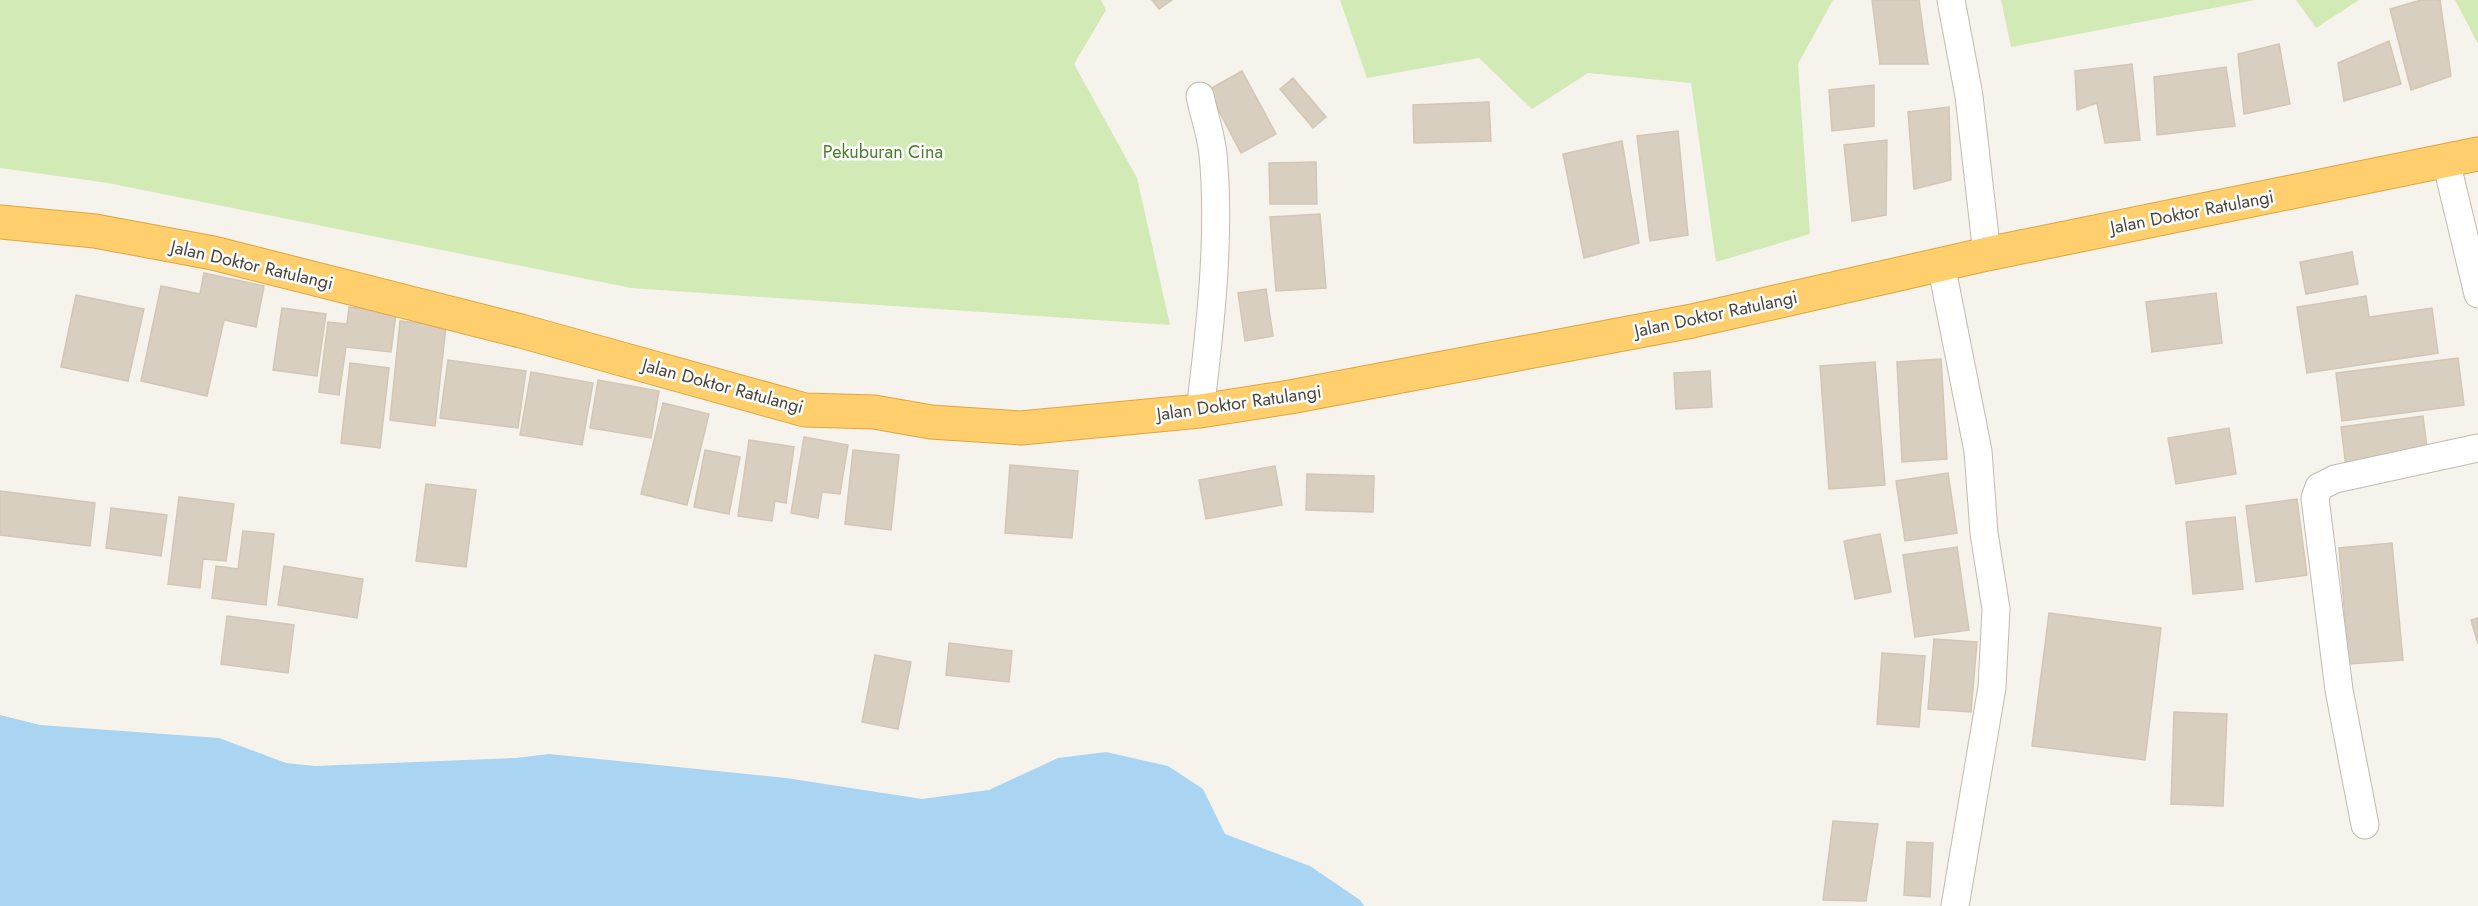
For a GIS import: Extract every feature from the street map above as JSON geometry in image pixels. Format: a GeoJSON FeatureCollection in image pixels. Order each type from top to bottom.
{"type":"FeatureCollection","features":[{"type":"Feature","properties":{"kind":"highway","name":"Jalan Doktor Ratulangi"},"geometry":{"type":"LineString","coordinates":[[0,222],[95,231],[213,253],[521,331],[805,410],[874,412],[931,422],[1021,428],[1200,411],[1290,397],[1692,321],[1987,254],[2478,154]]}},
{"type":"Feature","properties":{"kind":"street"},"geometry":{"type":"LineString","coordinates":[[1950,0],[1969,96],[1987,254]]}},
{"type":"Feature","properties":{"kind":"street"},"geometry":{"type":"LineString","coordinates":[[1200,96],[1212,152],[1215,195],[1208,346],[1200,411]]}},
{"type":"Feature","properties":{"kind":"street"},"geometry":{"type":"LineString","coordinates":[[2446,161],[2478,294]]}},
{"type":"Feature","properties":{"kind":"street"},"geometry":{"type":"LineString","coordinates":[[1941,264],[1978,451],[1984,532],[1996,609],[1992,687],[1955,906]]}},
{"type":"Feature","properties":{"kind":"street"},"geometry":{"type":"LineString","coordinates":[[2365,825],[2339,690],[2315,498],[2319,487],[2335,479],[2478,448]]}},
{"type":"Feature","properties":{"kind":"green space","name":"Pekuburan Cina"},"geometry":{"type":"Polygon","coordinates":[[[0,0],[1101,0],[1106,10],[1074,64],[1137,178],[1170,325],[631,288],[108,183],[0,168],[0,0]]]}},
{"type":"Feature","properties":{"kind":"green space"},"geometry":{"type":"Polygon","coordinates":[[[1340,0],[1833,0],[1798,64],[1810,234],[1716,262],[1691,83],[1588,73],[1532,109],[1479,58],[1367,78],[1340,0]]]}},
{"type":"Feature","properties":{"kind":"green space"},"geometry":{"type":"Polygon","coordinates":[[[2001,0],[2255,0],[2011,47],[2001,0]]]}},
{"type":"Feature","properties":{"kind":"green space"},"geometry":{"type":"Polygon","coordinates":[[[2296,0],[2359,0],[2316,28],[2296,0]]]}},
{"type":"Feature","properties":{"kind":"green space"},"geometry":{"type":"Polygon","coordinates":[[[2455,0],[2478,0],[2478,44],[2455,0]]]}},
{"type":"Feature","properties":{"kind":"water"},"geometry":{"type":"Polygon","coordinates":[[[0,715],[40,725],[219,738],[286,763],[315,766],[516,758],[549,754],[786,778],[922,799],[989,790],[1058,758],[1106,752],[1168,766],[1203,789],[1225,834],[1310,866],[1360,900],[1364,906],[0,906],[0,715]]]}},
{"type":"Feature","properties":{"kind":"building"},"geometry":{"type":"Polygon","coordinates":[[[1152,0],[1172,0],[1159,9],[1152,0]]]}},
{"type":"Feature","properties":{"kind":"building"},"geometry":{"type":"Polygon","coordinates":[[[1872,0],[1919,0],[1928,64],[1880,64],[1872,0]]]}},
{"type":"Feature","properties":{"kind":"building"},"geometry":{"type":"Polygon","coordinates":[[[2421,0],[2440,0],[2451,76],[2411,90],[2390,9],[2421,0]]]}},
{"type":"Feature","properties":{"kind":"building"},"geometry":{"type":"Polygon","coordinates":[[[2389,41],[2401,84],[2344,101],[2338,63],[2389,41]]]}},
{"type":"Feature","properties":{"kind":"building"},"geometry":{"type":"Polygon","coordinates":[[[2279,44],[2290,104],[2244,114],[2238,54],[2279,44]]]}},
{"type":"Feature","properties":{"kind":"building"},"geometry":{"type":"Polygon","coordinates":[[[2132,64],[2140,140],[2105,143],[2097,103],[2077,110],[2075,71],[2132,64]]]}},
{"type":"Feature","properties":{"kind":"building"},"geometry":{"type":"Polygon","coordinates":[[[2226,67],[2235,126],[2157,135],[2154,77],[2226,67]]]}},
{"type":"Feature","properties":{"kind":"building"},"geometry":{"type":"Polygon","coordinates":[[[1242,71],[1276,134],[1241,153],[1208,90],[1242,71]]]}},
{"type":"Feature","properties":{"kind":"building"},"geometry":{"type":"Polygon","coordinates":[[[1293,78],[1326,117],[1313,128],[1280,89],[1293,78]]]}},
{"type":"Feature","properties":{"kind":"building"},"geometry":{"type":"Polygon","coordinates":[[[1874,85],[1874,126],[1832,131],[1829,90],[1874,85]]]}},
{"type":"Feature","properties":{"kind":"building"},"geometry":{"type":"Polygon","coordinates":[[[1489,102],[1491,141],[1414,143],[1413,105],[1489,102]]]}},
{"type":"Feature","properties":{"kind":"building"},"geometry":{"type":"Polygon","coordinates":[[[1949,107],[1951,180],[1914,189],[1908,112],[1949,107]]]}},
{"type":"Feature","properties":{"kind":"building"},"geometry":{"type":"Polygon","coordinates":[[[1678,131],[1688,235],[1650,241],[1637,136],[1678,131]]]}},
{"type":"Feature","properties":{"kind":"building"},"geometry":{"type":"Polygon","coordinates":[[[1887,140],[1886,215],[1852,221],[1844,145],[1887,140]]]}},
{"type":"Feature","properties":{"kind":"building"},"geometry":{"type":"Polygon","coordinates":[[[1622,141],[1639,243],[1584,258],[1563,154],[1622,141]]]}},
{"type":"Feature","properties":{"kind":"building"},"geometry":{"type":"Polygon","coordinates":[[[1316,162],[1317,204],[1270,204],[1269,163],[1316,162]]]}},
{"type":"Feature","properties":{"kind":"building"},"geometry":{"type":"Polygon","coordinates":[[[1320,214],[1326,288],[1276,291],[1270,217],[1320,214]]]}},
{"type":"Feature","properties":{"kind":"building"},"geometry":{"type":"Polygon","coordinates":[[[2352,252],[2358,284],[2306,294],[2300,262],[2352,252]]]}},
{"type":"Feature","properties":{"kind":"building"},"geometry":{"type":"Polygon","coordinates":[[[204,273],[264,286],[256,327],[224,320],[207,396],[141,381],[161,286],[200,294],[204,273]]]}},
{"type":"Feature","properties":{"kind":"building"},"geometry":{"type":"Polygon","coordinates":[[[1266,289],[1273,336],[1245,341],[1238,293],[1266,289]]]}},
{"type":"Feature","properties":{"kind":"building"},"geometry":{"type":"Polygon","coordinates":[[[2216,293],[2222,343],[2152,352],[2146,302],[2216,293]]]}},
{"type":"Feature","properties":{"kind":"building"},"geometry":{"type":"Polygon","coordinates":[[[76,295],[144,309],[128,381],[61,367],[76,295]]]}},
{"type":"Feature","properties":{"kind":"building"},"geometry":{"type":"Polygon","coordinates":[[[2366,296],[2369,317],[2432,308],[2438,353],[2307,373],[2297,307],[2366,296]]]}},
{"type":"Feature","properties":{"kind":"building"},"geometry":{"type":"Polygon","coordinates":[[[349,307],[396,313],[391,352],[346,347],[339,395],[319,392],[328,322],[347,324],[349,307]]]}},
{"type":"Feature","properties":{"kind":"building"},"geometry":{"type":"Polygon","coordinates":[[[282,308],[326,314],[317,376],[273,370],[282,308]]]}},
{"type":"Feature","properties":{"kind":"building"},"geometry":{"type":"Polygon","coordinates":[[[400,321],[446,326],[435,426],[390,420],[400,321]]]}},
{"type":"Feature","properties":{"kind":"building"},"geometry":{"type":"Polygon","coordinates":[[[2458,358],[2464,405],[2342,421],[2336,373],[2458,358]]]}},
{"type":"Feature","properties":{"kind":"building"},"geometry":{"type":"Polygon","coordinates":[[[1941,359],[1947,459],[1902,462],[1897,362],[1941,359]]]}},
{"type":"Feature","properties":{"kind":"building"},"geometry":{"type":"Polygon","coordinates":[[[448,360],[526,371],[518,428],[440,418],[448,360]]]}},
{"type":"Feature","properties":{"kind":"building"},"geometry":{"type":"Polygon","coordinates":[[[1875,362],[1885,485],[1829,489],[1820,366],[1875,362]]]}},
{"type":"Feature","properties":{"kind":"building"},"geometry":{"type":"Polygon","coordinates":[[[350,363],[389,368],[380,448],[341,443],[350,363]]]}},
{"type":"Feature","properties":{"kind":"building"},"geometry":{"type":"Polygon","coordinates":[[[1710,371],[1712,407],[1676,409],[1674,373],[1710,371]]]}},
{"type":"Feature","properties":{"kind":"building"},"geometry":{"type":"Polygon","coordinates":[[[531,372],[593,383],[582,445],[520,435],[531,372]]]}},
{"type":"Feature","properties":{"kind":"building"},"geometry":{"type":"Polygon","coordinates":[[[598,380],[659,391],[651,438],[590,428],[598,380]]]}},
{"type":"Feature","properties":{"kind":"building"},"geometry":{"type":"Polygon","coordinates":[[[663,403],[709,414],[687,505],[641,494],[663,403]]]}},
{"type":"Feature","properties":{"kind":"building"},"geometry":{"type":"Polygon","coordinates":[[[2423,416],[2428,456],[2346,467],[2341,427],[2423,416]]]}},
{"type":"Feature","properties":{"kind":"building"},"geometry":{"type":"Polygon","coordinates":[[[2229,428],[2236,474],[2176,484],[2168,438],[2229,428]]]}},
{"type":"Feature","properties":{"kind":"building"},"geometry":{"type":"Polygon","coordinates":[[[804,437],[848,445],[840,494],[822,492],[818,518],[791,513],[804,437]]]}},
{"type":"Feature","properties":{"kind":"building"},"geometry":{"type":"Polygon","coordinates":[[[749,440],[794,447],[786,503],[775,501],[772,521],[738,516],[749,440]]]}},
{"type":"Feature","properties":{"kind":"building"},"geometry":{"type":"Polygon","coordinates":[[[705,450],[740,457],[729,514],[694,507],[705,450]]]}},
{"type":"Feature","properties":{"kind":"building"},"geometry":{"type":"Polygon","coordinates":[[[853,450],[899,455],[891,530],[845,524],[853,450]]]}},
{"type":"Feature","properties":{"kind":"building"},"geometry":{"type":"Polygon","coordinates":[[[1010,465],[1078,471],[1072,538],[1005,533],[1010,465]]]}},
{"type":"Feature","properties":{"kind":"building"},"geometry":{"type":"Polygon","coordinates":[[[1275,466],[1282,505],[1206,519],[1199,480],[1275,466]]]}},
{"type":"Feature","properties":{"kind":"building"},"geometry":{"type":"Polygon","coordinates":[[[1948,473],[1957,533],[1905,541],[1896,481],[1948,473]]]}},
{"type":"Feature","properties":{"kind":"building"},"geometry":{"type":"Polygon","coordinates":[[[1307,474],[1374,476],[1373,512],[1306,510],[1307,474]]]}},
{"type":"Feature","properties":{"kind":"building"},"geometry":{"type":"Polygon","coordinates":[[[426,484],[476,490],[466,567],[416,561],[426,484]]]}},
{"type":"Feature","properties":{"kind":"building"},"geometry":{"type":"Polygon","coordinates":[[[0,491],[95,503],[90,546],[0,535],[0,491]]]}},
{"type":"Feature","properties":{"kind":"building"},"geometry":{"type":"Polygon","coordinates":[[[179,497],[234,504],[226,561],[203,559],[200,588],[168,584],[179,497]]]}},
{"type":"Feature","properties":{"kind":"building"},"geometry":{"type":"Polygon","coordinates":[[[2297,499],[2307,575],[2256,582],[2246,506],[2297,499]]]}},
{"type":"Feature","properties":{"kind":"building"},"geometry":{"type":"Polygon","coordinates":[[[111,508],[167,515],[161,556],[106,548],[111,508]]]}},
{"type":"Feature","properties":{"kind":"building"},"geometry":{"type":"Polygon","coordinates":[[[2235,517],[2243,589],[2193,594],[2186,522],[2235,517]]]}},
{"type":"Feature","properties":{"kind":"building"},"geometry":{"type":"Polygon","coordinates":[[[243,531],[274,534],[266,605],[212,598],[216,566],[238,569],[243,531]]]}},
{"type":"Feature","properties":{"kind":"building"},"geometry":{"type":"Polygon","coordinates":[[[1880,534],[1891,592],[1855,599],[1844,541],[1880,534]]]}},
{"type":"Feature","properties":{"kind":"building"},"geometry":{"type":"Polygon","coordinates":[[[2392,543],[2403,660],[2349,664],[2339,548],[2392,543]]]}},
{"type":"Feature","properties":{"kind":"building"},"geometry":{"type":"Polygon","coordinates":[[[1957,547],[1969,630],[1915,637],[1903,555],[1957,547]]]}},
{"type":"Feature","properties":{"kind":"building"},"geometry":{"type":"Polygon","coordinates":[[[284,566],[363,579],[357,618],[278,605],[284,566]]]}},
{"type":"Feature","properties":{"kind":"building"},"geometry":{"type":"Polygon","coordinates":[[[2049,613],[2161,628],[2145,760],[2032,746],[2049,613]]]}},
{"type":"Feature","properties":{"kind":"building"},"geometry":{"type":"Polygon","coordinates":[[[227,616],[294,625],[288,673],[221,664],[227,616]]]}},
{"type":"Feature","properties":{"kind":"building"},"geometry":{"type":"Polygon","coordinates":[[[2478,618],[2478,644],[2471,620],[2478,618]]]}},
{"type":"Feature","properties":{"kind":"building"},"geometry":{"type":"Polygon","coordinates":[[[1934,639],[1977,642],[1971,712],[1928,709],[1934,639]]]}},
{"type":"Feature","properties":{"kind":"building"},"geometry":{"type":"Polygon","coordinates":[[[949,643],[1012,651],[1009,682],[946,675],[949,643]]]}},
{"type":"Feature","properties":{"kind":"building"},"geometry":{"type":"Polygon","coordinates":[[[1882,653],[1925,656],[1919,727],[1877,724],[1882,653]]]}},
{"type":"Feature","properties":{"kind":"building"},"geometry":{"type":"Polygon","coordinates":[[[875,655],[911,662],[898,729],[862,722],[875,655]]]}},
{"type":"Feature","properties":{"kind":"building"},"geometry":{"type":"Polygon","coordinates":[[[2174,712],[2227,714],[2223,806],[2171,804],[2174,712]]]}},
{"type":"Feature","properties":{"kind":"building"},"geometry":{"type":"Polygon","coordinates":[[[1833,821],[1878,824],[1866,901],[1823,900],[1833,821]]]}},
{"type":"Feature","properties":{"kind":"building"},"geometry":{"type":"Polygon","coordinates":[[[1907,842],[1933,843],[1930,897],[1904,895],[1907,842]]]}}]}
